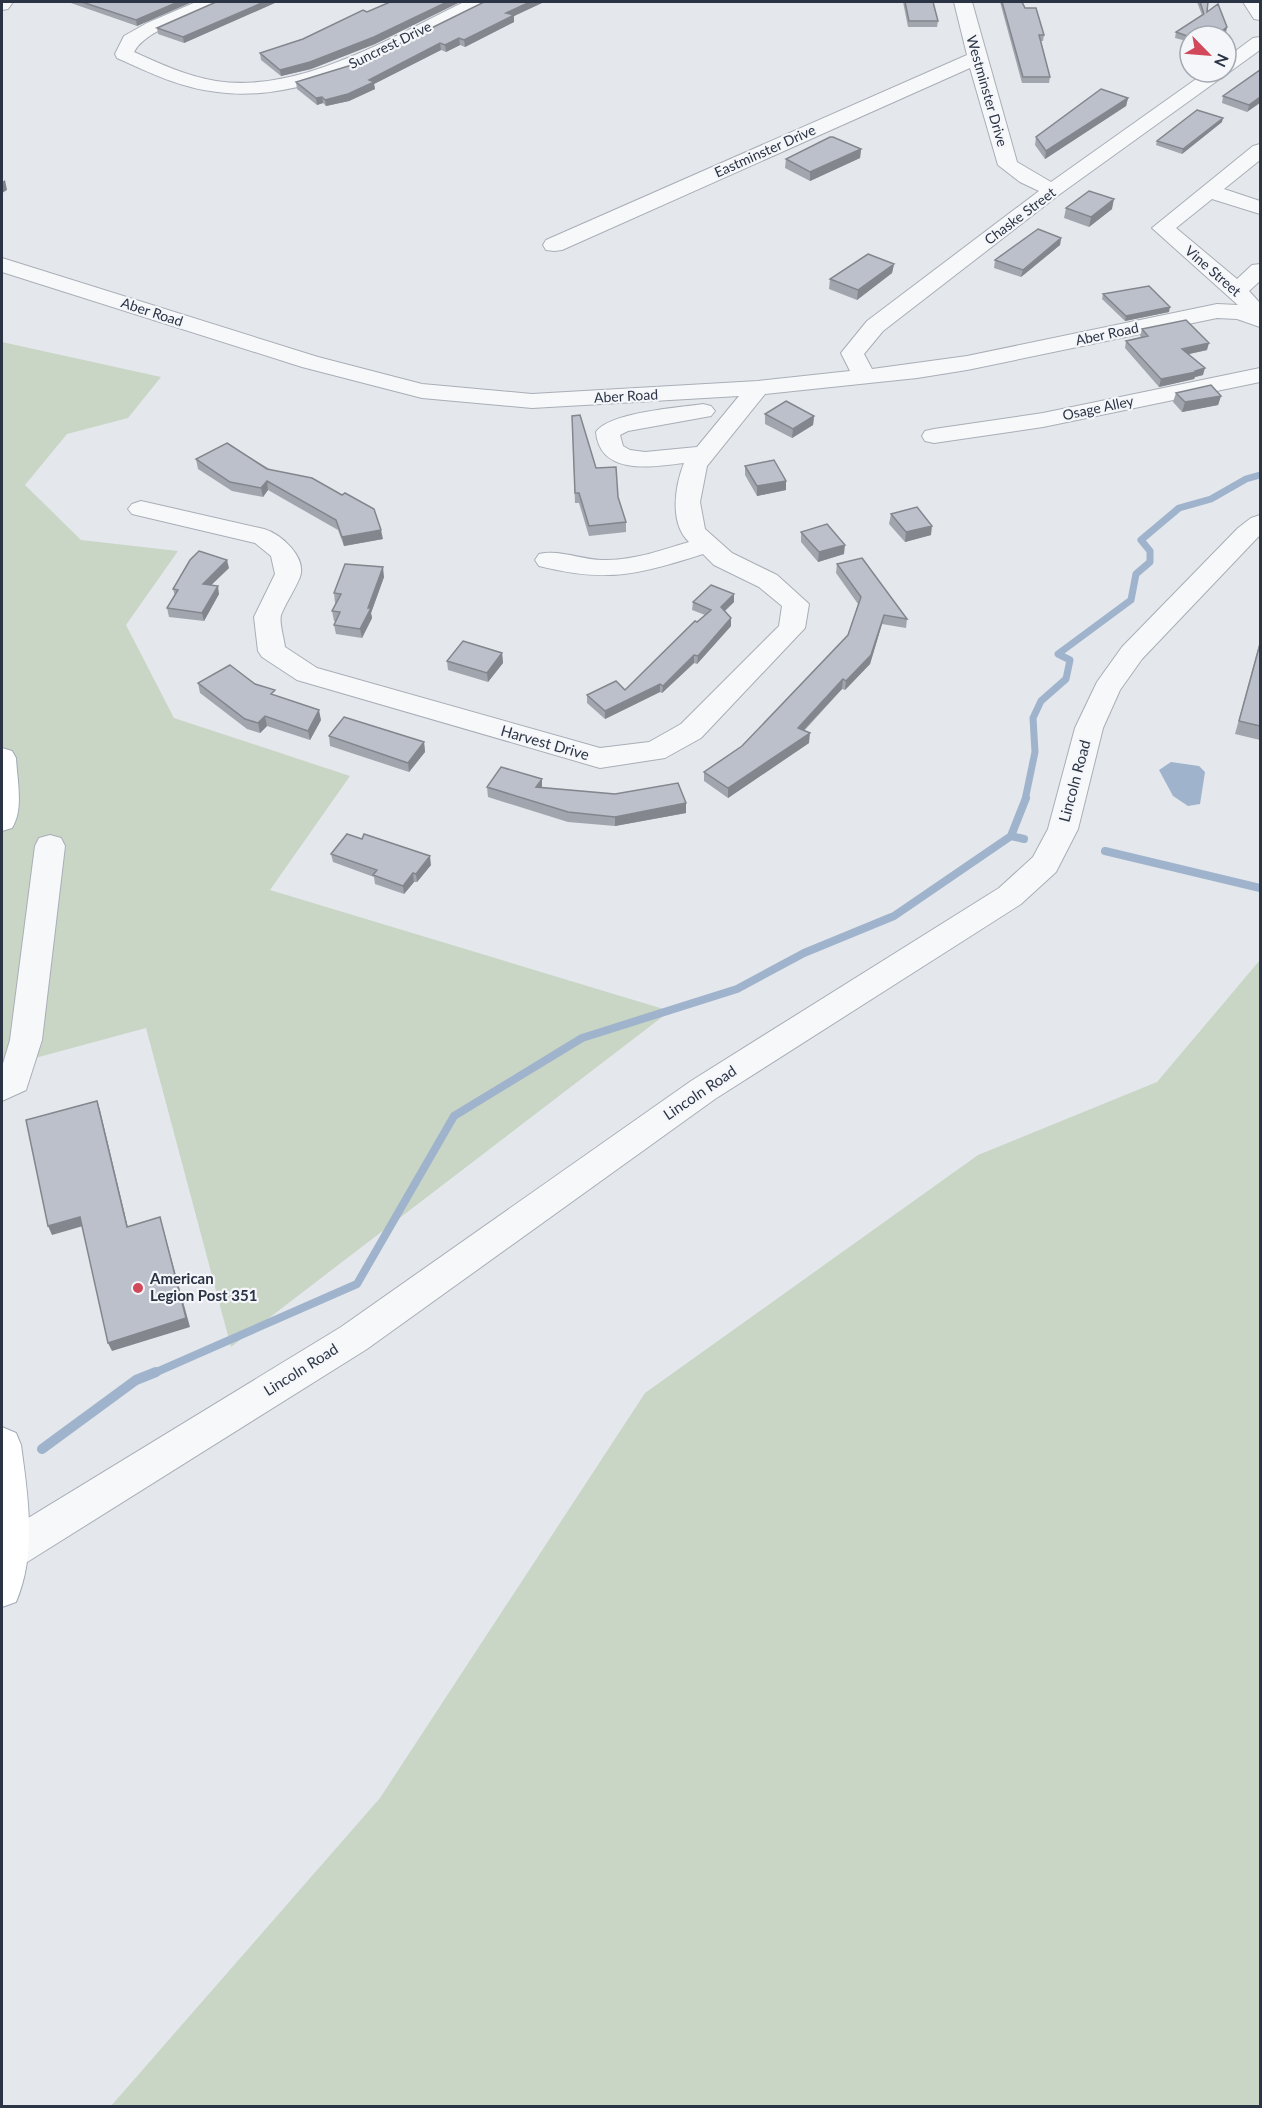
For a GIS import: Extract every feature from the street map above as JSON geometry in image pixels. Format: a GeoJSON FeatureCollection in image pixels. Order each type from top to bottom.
{"type":"FeatureCollection","features":[{"type":"Feature","properties":{"kind":"main road"},"geometry":{"type":"LineString","coordinates":[[2,758],[4,797],[2,821]]}},
{"type":"Feature","properties":{"kind":"main road"},"geometry":{"type":"LineString","coordinates":[[2,1445],[5,1469],[6,1569]]}},
{"type":"Feature","properties":{"kind":"street","name":"Suncrest Drive"},"geometry":{"type":"LineString","coordinates":[[210,2],[131,39],[124,54],[142,66],[192,82],[227,88],[267,87],[304,81],[345,67],[477,2]]}},
{"type":"Feature","properties":{"kind":"street","name":"Westminster Drive"},"geometry":{"type":"LineString","coordinates":[[963,2],[976,58],[1008,165],[1053,190]]}},
{"type":"Feature","properties":{"kind":"street"},"geometry":{"type":"LineString","coordinates":[[1252,2],[1260,15]]}},
{"type":"Feature","properties":{"kind":"street"},"geometry":{"type":"LineString","coordinates":[[1238,58],[1260,42]]}},
{"type":"Feature","properties":{"kind":"street","name":"Eastminster Drive"},"geometry":{"type":"LineString","coordinates":[[554,245],[976,58]]}},
{"type":"Feature","properties":{"kind":"street","name":"Chaske Street"},"geometry":{"type":"LineString","coordinates":[[865,377],[852,353],[875,326],[1053,190],[1201,84]]}},
{"type":"Feature","properties":{"kind":"street"},"geometry":{"type":"LineString","coordinates":[[1209,191],[1260,150]]}},
{"type":"Feature","properties":{"kind":"street"},"geometry":{"type":"LineString","coordinates":[[1209,191],[1260,208]]}},
{"type":"Feature","properties":{"kind":"street","name":"Vine Street"},"geometry":{"type":"LineString","coordinates":[[1209,191],[1163,228],[1237,290],[1260,318]]}},
{"type":"Feature","properties":{"kind":"street","name":"Aber Road"},"geometry":{"type":"LineString","coordinates":[[2,265],[310,363],[422,390],[532,401],[758,387],[865,377],[967,363],[1217,311],[1240,312],[1260,318]]}},
{"type":"Feature","properties":{"kind":"street"},"geometry":{"type":"LineString","coordinates":[[1237,290],[1260,270]]}},
{"type":"Feature","properties":{"kind":"street","name":"Osage Alley"},"geometry":{"type":"LineString","coordinates":[[934,436],[1043,420],[1260,375]]}},
{"type":"Feature","properties":{"kind":"street","name":"Harvest Drive"},"geometry":{"type":"LineString","coordinates":[[141,509],[264,537],[283,553],[288,574],[267,617],[272,651],[307,674],[600,758],[655,751],[691,731],[792,628],[796,604],[768,581],[723,559],[693,532],[687,502],[695,465],[758,387]]}},
{"type":"Feature","properties":{"kind":"street"},"geometry":{"type":"LineString","coordinates":[[704,454],[632,459],[618,455],[610,446],[608,432],[621,424],[670,415],[741,409]]}},
{"type":"Feature","properties":{"kind":"street","name":"Lincoln Road"},"geometry":{"type":"LineString","coordinates":[[6,1569],[354,1338],[703,1090],[1010,896],[1045,864],[1063,829],[1089,728],[1107,688],[1132,653],[1259,527]]}},
{"type":"Feature","properties":{"kind":"street"},"geometry":{"type":"LineString","coordinates":[[548,560],[585,567],[617,568],[707,545]]}},
{"type":"Feature","properties":{"kind":"street"},"geometry":{"type":"LineString","coordinates":[[2,1088],[14,1081],[26,1040],[50,846]]}},
{"type":"Feature","properties":{"kind":"green space"},"geometry":{"type":"Polygon","coordinates":[[[2,342],[161,377],[128,418],[67,434],[25,485],[81,540],[178,551],[126,625],[174,718],[350,776],[270,890],[670,1011],[231,1347],[146,1028],[2,1067],[2,342]]]}},
{"type":"Feature","properties":{"kind":"green space"},"geometry":{"type":"Polygon","coordinates":[[[1260,960],[1260,2106],[111,2106],[380,1798],[645,1393],[978,1155],[1157,1082],[1260,960]]]}},
{"type":"Feature","properties":{"kind":"water"},"geometry":{"type":"Polygon","coordinates":[[[1171,762],[1199,766],[1205,772],[1200,804],[1188,806],[1173,796],[1159,770],[1171,762]]]}},
{"type":"Feature","properties":{"kind":"building"},"geometry":{"type":"Polygon","coordinates":[[[82,2],[178,2],[136,20],[82,2]]]}},
{"type":"Feature","properties":{"kind":"building"},"geometry":{"type":"Polygon","coordinates":[[[216,2],[264,2],[183,37],[157,28],[216,2]]]}},
{"type":"Feature","properties":{"kind":"building"},"geometry":{"type":"Polygon","coordinates":[[[390,2],[447,2],[374,37],[310,62],[280,70],[260,53],[303,39],[363,10],[367,12],[390,2]]]}},
{"type":"Feature","properties":{"kind":"building"},"geometry":{"type":"Polygon","coordinates":[[[484,2],[530,2],[506,13],[514,15],[464,40],[459,38],[445,45],[440,43],[369,80],[374,82],[348,94],[325,100],[322,97],[316,98],[296,82],[355,64],[484,2]]]}},
{"type":"Feature","properties":{"kind":"building"},"geometry":{"type":"Polygon","coordinates":[[[905,2],[933,2],[938,21],[909,21],[905,2]]]}},
{"type":"Feature","properties":{"kind":"building"},"geometry":{"type":"Polygon","coordinates":[[[1002,2],[1022,2],[1025,8],[1036,8],[1044,35],[1039,35],[1050,77],[1023,77],[1002,2]]]}},
{"type":"Feature","properties":{"kind":"building"},"geometry":{"type":"Polygon","coordinates":[[[1200,2],[1208,2],[1207,12],[1218,4],[1226,24],[1188,24],[1204,14],[1200,2]]]}},
{"type":"Feature","properties":{"kind":"building"},"geometry":{"type":"Polygon","coordinates":[[[1260,70],[1260,97],[1249,105],[1223,96],[1260,70]]]}},
{"type":"Feature","properties":{"kind":"building"},"geometry":{"type":"Polygon","coordinates":[[[1101,89],[1128,98],[1046,151],[1036,137],[1101,89]]]}},
{"type":"Feature","properties":{"kind":"building"},"geometry":{"type":"Polygon","coordinates":[[[1197,110],[1223,118],[1183,149],[1157,141],[1197,110]]]}},
{"type":"Feature","properties":{"kind":"building"},"geometry":{"type":"Polygon","coordinates":[[[830,137],[861,149],[810,172],[786,159],[830,137]]]}},
{"type":"Feature","properties":{"kind":"building"},"geometry":{"type":"Polygon","coordinates":[[[1089,191],[1114,199],[1091,217],[1066,208],[1089,191]]]}},
{"type":"Feature","properties":{"kind":"building"},"geometry":{"type":"Polygon","coordinates":[[[1038,229],[1061,238],[1023,270],[995,260],[1038,229]]]}},
{"type":"Feature","properties":{"kind":"building"},"geometry":{"type":"Polygon","coordinates":[[[868,254],[894,264],[858,290],[830,279],[868,254]]]}},
{"type":"Feature","properties":{"kind":"building"},"geometry":{"type":"Polygon","coordinates":[[[1149,286],[1170,307],[1126,316],[1103,294],[1149,286]]]}},
{"type":"Feature","properties":{"kind":"building"},"geometry":{"type":"Polygon","coordinates":[[[1186,320],[1209,343],[1182,349],[1205,368],[1161,379],[1126,341],[1148,336],[1142,329],[1186,320]]]}},
{"type":"Feature","properties":{"kind":"building"},"geometry":{"type":"Polygon","coordinates":[[[1211,385],[1221,396],[1185,402],[1176,393],[1211,385]]]}},
{"type":"Feature","properties":{"kind":"building"},"geometry":{"type":"Polygon","coordinates":[[[786,401],[814,416],[793,429],[765,414],[786,401]]]}},
{"type":"Feature","properties":{"kind":"building"},"geometry":{"type":"Polygon","coordinates":[[[580,415],[596,468],[616,467],[618,497],[626,522],[589,526],[579,493],[575,493],[572,416],[580,415]]]}},
{"type":"Feature","properties":{"kind":"building"},"geometry":{"type":"Polygon","coordinates":[[[227,443],[267,469],[312,478],[374,509],[381,530],[342,537],[336,520],[267,481],[261,488],[230,482],[196,459],[227,443]]]}},
{"type":"Feature","properties":{"kind":"building"},"geometry":{"type":"Polygon","coordinates":[[[774,460],[786,481],[757,486],[745,466],[774,460]]]}},
{"type":"Feature","properties":{"kind":"building"},"geometry":{"type":"Polygon","coordinates":[[[917,507],[932,526],[906,532],[891,514],[917,507]]]}},
{"type":"Feature","properties":{"kind":"building"},"geometry":{"type":"Polygon","coordinates":[[[827,524],[845,545],[819,552],[801,532],[827,524]]]}},
{"type":"Feature","properties":{"kind":"building"},"geometry":{"type":"Polygon","coordinates":[[[199,551],[227,560],[203,584],[218,586],[202,613],[167,608],[178,590],[173,589],[190,560],[199,551]]]}},
{"type":"Feature","properties":{"kind":"building"},"geometry":{"type":"Polygon","coordinates":[[[862,558],[907,619],[884,615],[871,655],[846,681],[843,679],[798,728],[810,733],[728,788],[704,772],[742,746],[848,635],[861,597],[837,564],[862,558]]]}},
{"type":"Feature","properties":{"kind":"building"},"geometry":{"type":"Polygon","coordinates":[[[345,564],[383,567],[368,608],[371,608],[360,629],[334,625],[340,612],[332,611],[341,594],[334,593],[345,564]]]}},
{"type":"Feature","properties":{"kind":"building"},"geometry":{"type":"Polygon","coordinates":[[[711,585],[734,594],[721,607],[731,618],[698,656],[694,655],[663,686],[660,684],[605,711],[587,695],[616,681],[625,690],[695,621],[697,622],[711,610],[693,602],[711,585]]]}},
{"type":"Feature","properties":{"kind":"building"},"geometry":{"type":"Polygon","coordinates":[[[463,641],[502,653],[487,673],[447,661],[463,641]]]}},
{"type":"Feature","properties":{"kind":"building"},"geometry":{"type":"Polygon","coordinates":[[[1260,644],[1260,726],[1239,721],[1260,644]]]}},
{"type":"Feature","properties":{"kind":"building"},"geometry":{"type":"Polygon","coordinates":[[[230,665],[255,684],[275,690],[271,694],[319,710],[308,731],[265,716],[258,723],[245,719],[198,683],[230,665]]]}},
{"type":"Feature","properties":{"kind":"building"},"geometry":{"type":"Polygon","coordinates":[[[344,717],[424,742],[408,763],[329,736],[344,717]]]}},
{"type":"Feature","properties":{"kind":"building"},"geometry":{"type":"Polygon","coordinates":[[[501,767],[542,779],[536,787],[615,794],[678,783],[686,803],[615,817],[568,812],[487,787],[501,767]]]}},
{"type":"Feature","properties":{"kind":"building"},"geometry":{"type":"Polygon","coordinates":[[[347,834],[362,839],[364,834],[430,856],[403,886],[373,875],[377,870],[331,854],[347,834]]]}},
{"type":"Feature","properties":{"kind":"building"},"geometry":{"type":"Polygon","coordinates":[[[97,1101],[127,1227],[160,1217],[186,1318],[108,1343],[80,1217],[48,1226],[26,1120],[97,1101]]]}},
{"type":"Feature","properties":{"kind":"waterway"},"geometry":{"type":"LineString","coordinates":[[1025,800],[1035,752],[1033,718],[1041,701],[1066,679],[1070,660],[1058,654],[1131,600],[1136,574],[1150,562],[1150,551],[1141,540],[1179,508],[1211,499],[1246,479],[1260,475]]}},
{"type":"Feature","properties":{"kind":"waterway"},"geometry":{"type":"LineString","coordinates":[[1011,836],[1026,798]]}},
{"type":"Feature","properties":{"kind":"waterway"},"geometry":{"type":"LineString","coordinates":[[152,1374],[357,1284],[454,1116],[582,1038],[737,989],[804,953],[894,916],[1011,836]]}},
{"type":"Feature","properties":{"kind":"waterway"},"geometry":{"type":"LineString","coordinates":[[1011,836],[1024,839]]}},
{"type":"Feature","properties":{"kind":"waterway"},"geometry":{"type":"LineString","coordinates":[[1105,851],[1260,888]]}},
{"type":"Feature","properties":{"kind":"waterway"},"geometry":{"type":"LineString","coordinates":[[42,1449],[136,1380],[156,1372]]}},
{"type":"Feature","properties":{"kind":"place","name":"American Legion Post 351"},"geometry":{"type":"Point","coordinates":[138,1288]}}]}
